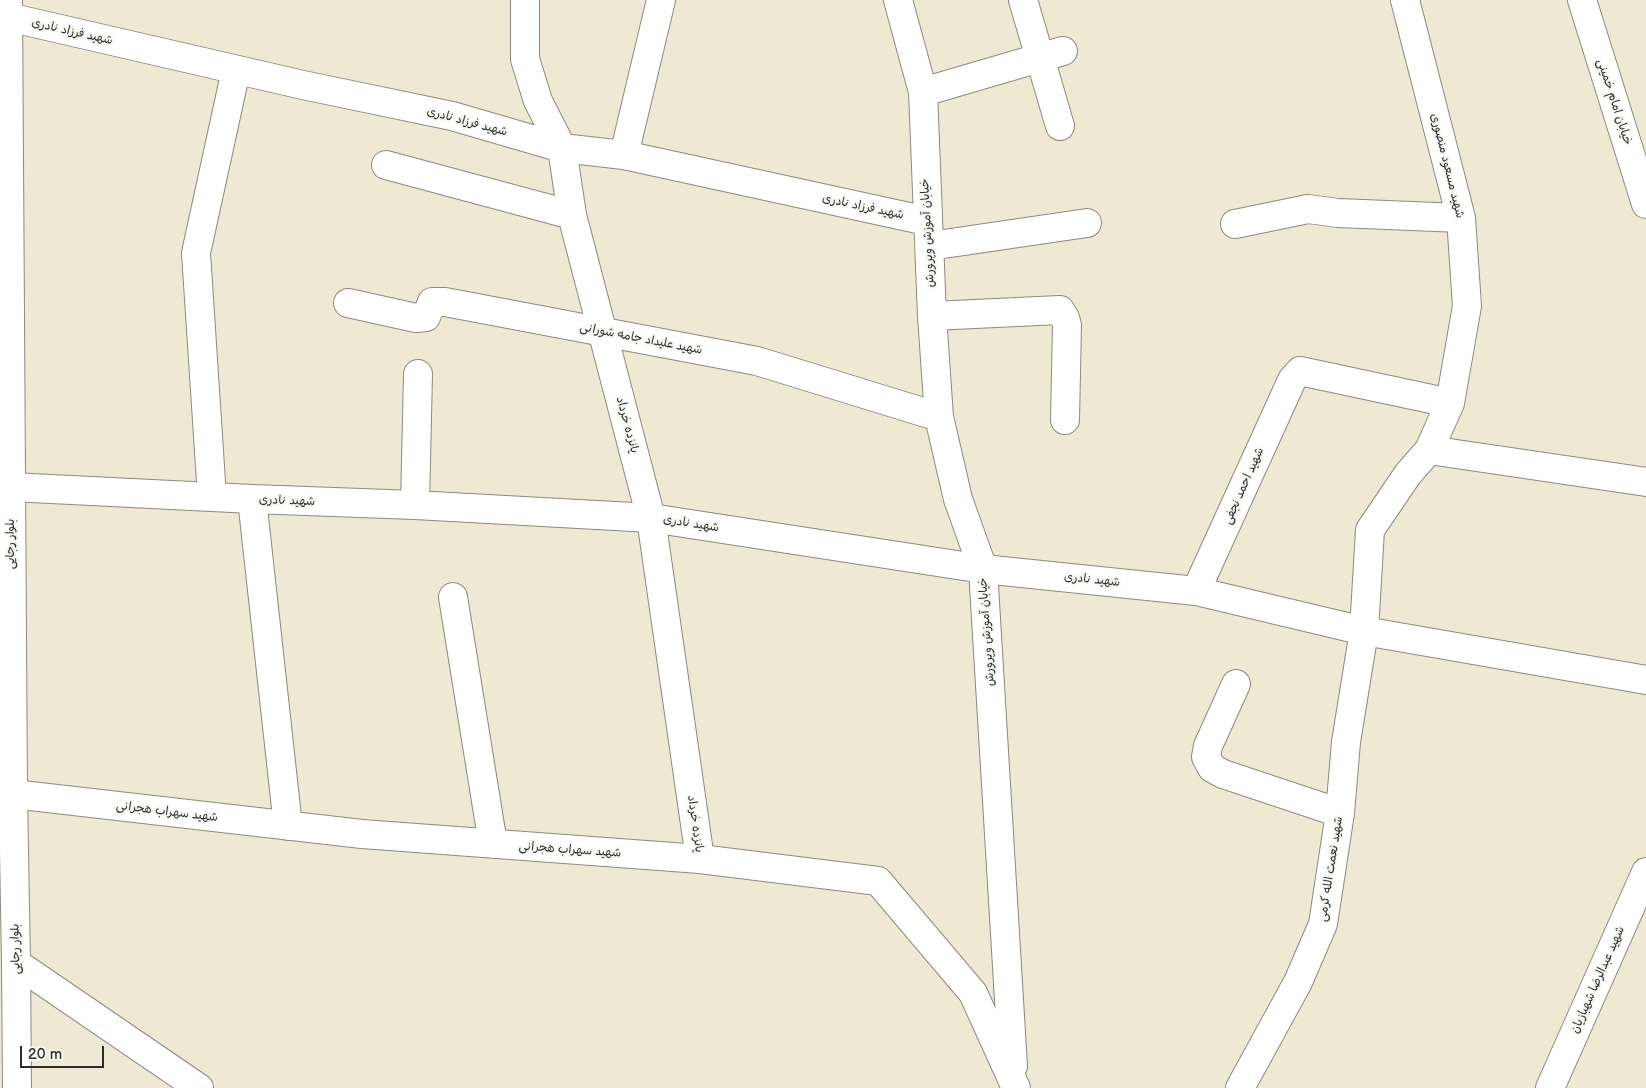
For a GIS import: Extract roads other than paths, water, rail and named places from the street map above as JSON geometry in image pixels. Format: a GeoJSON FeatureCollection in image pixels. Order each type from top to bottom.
{"type":"FeatureCollection","features":[{"type":"Feature","properties":{"kind":"street","name":"پانزده خرداد"},"geometry":{"type":"LineString","coordinates":[[524,0],[526,59],[538,101],[562,148],[572,215],[651,518],[700,859]]}},
{"type":"Feature","properties":{"kind":"street"},"geometry":{"type":"LineString","coordinates":[[624,155],[661,0]]}},
{"type":"Feature","properties":{"kind":"street","name":"خیابان آموزش وپرورش"},"geometry":{"type":"LineString","coordinates":[[898,0],[923,92],[932,316],[939,417],[958,499],[983,569],[1018,1086]]}},
{"type":"Feature","properties":{"kind":"street"},"geometry":{"type":"LineString","coordinates":[[1023,0],[1052,55],[1060,126]]}},
{"type":"Feature","properties":{"kind":"street","name":"شهید مسعود منصوری"},"geometry":{"type":"LineString","coordinates":[[1364,631],[1370,530],[1408,474],[1429,450],[1450,403],[1466,306],[1461,218],[1405,0]]}},
{"type":"Feature","properties":{"kind":"street","name":"خیابان امام خمینی"},"geometry":{"type":"LineString","coordinates":[[1582,0],[1646,204]]}},
{"type":"Feature","properties":{"kind":"street","name":"شهید فرزاد نادری"},"geometry":{"type":"LineString","coordinates":[[8,9],[236,70],[452,116],[562,148],[624,155],[928,233]]}},
{"type":"Feature","properties":{"kind":"street","name":"بلوار رجایی"},"geometry":{"type":"LineString","coordinates":[[8,9],[13,794],[17,1088]]}},
{"type":"Feature","properties":{"kind":"street"},"geometry":{"type":"LineString","coordinates":[[923,92],[1052,55]]}},
{"type":"Feature","properties":{"kind":"street"},"geometry":{"type":"LineString","coordinates":[[212,497],[196,253],[236,70]]}},
{"type":"Feature","properties":{"kind":"street"},"geometry":{"type":"LineString","coordinates":[[386,165],[572,215]]}},
{"type":"Feature","properties":{"kind":"street"},"geometry":{"type":"LineString","coordinates":[[1235,224],[1308,209],[1338,213],[1461,218]]}},
{"type":"Feature","properties":{"kind":"street"},"geometry":{"type":"LineString","coordinates":[[928,233],[1087,223]]}},
{"type":"Feature","properties":{"kind":"street","name":"شهید علیداد جامه شورانی"},"geometry":{"type":"LineString","coordinates":[[348,302],[416,318],[426,317],[432,302],[445,302],[757,361],[939,417]]}},
{"type":"Feature","properties":{"kind":"street"},"geometry":{"type":"LineString","coordinates":[[932,316],[1060,310],[1066,318],[1067,325],[1065,420]]}},
{"type":"Feature","properties":{"kind":"street","name":"شهید احمد نجفی"},"geometry":{"type":"LineString","coordinates":[[1196,591],[1292,380],[1300,371],[1450,403]]}},
{"type":"Feature","properties":{"kind":"street"},"geometry":{"type":"LineString","coordinates":[[415,505],[418,374]]}},
{"type":"Feature","properties":{"kind":"street"},"geometry":{"type":"LineString","coordinates":[[1429,450],[1646,482]]}},
{"type":"Feature","properties":{"kind":"street","name":"شهید نادری"},"geometry":{"type":"LineString","coordinates":[[11,487],[415,505],[651,518],[983,569],[1196,591],[1364,631],[1646,680]]}},
{"type":"Feature","properties":{"kind":"street"},"geometry":{"type":"LineString","coordinates":[[252,499],[288,826]]}},
{"type":"Feature","properties":{"kind":"street"},"geometry":{"type":"LineString","coordinates":[[452,597],[493,844]]}},
{"type":"Feature","properties":{"kind":"street","name":"شهید نعمت الله کرمی"},"geometry":{"type":"LineString","coordinates":[[1240,1088],[1298,982],[1323,924],[1340,813],[1346,742],[1364,631]]}},
{"type":"Feature","properties":{"kind":"street"},"geometry":{"type":"LineString","coordinates":[[1236,684],[1208,746],[1206,757],[1212,768],[1224,774],[1340,813]]}},
{"type":"Feature","properties":{"kind":"street","name":"شهید سهراب هجرانی"},"geometry":{"type":"LineString","coordinates":[[13,794],[362,834],[700,859],[878,881],[973,993],[1018,1086]]}},
{"type":"Feature","properties":{"kind":"street","name":"شهید عبدالرضا شهبازیان"},"geometry":{"type":"LineString","coordinates":[[1550,1088],[1646,872]]}},
{"type":"Feature","properties":{"kind":"street"},"geometry":{"type":"LineString","coordinates":[[16,963],[199,1088]]}}]}
